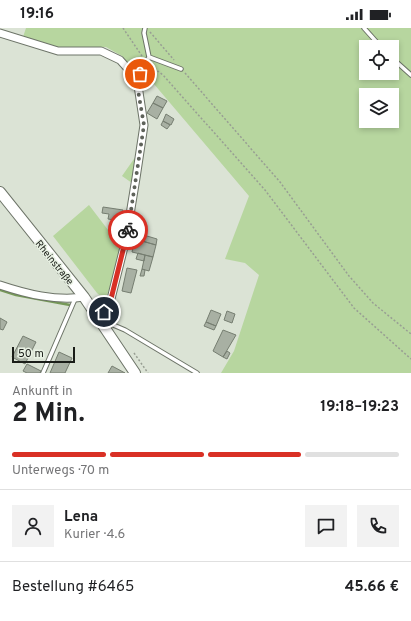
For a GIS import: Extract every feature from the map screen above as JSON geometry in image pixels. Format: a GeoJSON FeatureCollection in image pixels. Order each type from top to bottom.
{"type":"FeatureCollection","features":[{"type":"Feature","properties":{"kind":"main road","name":"Rheinstraße"},"geometry":{"type":"LineString","coordinates":[[0,192],[79,298],[99,319],[135,373]]}},
{"type":"Feature","properties":{"kind":"street"},"geometry":{"type":"LineString","coordinates":[[0,33],[58,51],[101,51],[120,60],[136,79],[144,125],[136,178],[126,239],[110,303],[99,319]]}},
{"type":"Feature","properties":{"kind":"street"},"geometry":{"type":"LineString","coordinates":[[0,285],[17,291],[59,300],[79,298]]}},
{"type":"Feature","properties":{"kind":"lane"},"geometry":{"type":"LineString","coordinates":[[136,79],[147,63],[149,57],[144,33],[146,28]]}},
{"type":"Feature","properties":{"kind":"lane"},"geometry":{"type":"LineString","coordinates":[[364,28],[375,40]]}},
{"type":"Feature","properties":{"kind":"lane"},"geometry":{"type":"LineString","coordinates":[[149,57],[181,69]]}},
{"type":"Feature","properties":{"kind":"lane"},"geometry":{"type":"LineString","coordinates":[[399,64],[411,75]]}},
{"type":"Feature","properties":{"kind":"lane"},"geometry":{"type":"LineString","coordinates":[[43,373],[79,298]]}},
{"type":"Feature","properties":{"kind":"lane"},"geometry":{"type":"LineString","coordinates":[[99,319],[125,330],[197,373]]}},
{"type":"Feature","properties":{"kind":"path"},"geometry":{"type":"LineString","coordinates":[[123,28],[147,63],[163,75],[265,190],[354,308],[411,359]]}},
{"type":"Feature","properties":{"kind":"path"},"geometry":{"type":"LineString","coordinates":[[146,28],[280,182],[349,276],[373,303],[411,334]]}},
{"type":"Feature","properties":{"kind":"green space"},"geometry":{"type":"Polygon","coordinates":[[[26,28],[411,28],[411,373],[221,373],[234,351],[259,275],[245,263],[225,259],[249,196],[148,77],[143,91],[141,79],[122,56],[106,47],[59,48],[23,37],[26,28]]]}},
{"type":"Feature","properties":{"kind":"green space"},"geometry":{"type":"Polygon","coordinates":[[[136,156],[132,183],[122,176],[136,156]]]}},
{"type":"Feature","properties":{"kind":"green space"},"geometry":{"type":"Polygon","coordinates":[[[89,205],[121,247],[112,282],[105,300],[97,293],[53,236],[89,205]]]}},
{"type":"Feature","properties":{"kind":"building"},"geometry":{"type":"Polygon","coordinates":[[[157,96],[167,101],[163,108],[153,103],[157,96]]]}},
{"type":"Feature","properties":{"kind":"building"},"geometry":{"type":"Polygon","coordinates":[[[153,103],[163,108],[157,119],[147,113],[153,103]]]}},
{"type":"Feature","properties":{"kind":"building"},"geometry":{"type":"Polygon","coordinates":[[[166,114],[174,119],[171,125],[163,121],[166,114]]]}},
{"type":"Feature","properties":{"kind":"building"},"geometry":{"type":"Polygon","coordinates":[[[163,121],[170,125],[167,129],[161,125],[163,121]]]}},
{"type":"Feature","properties":{"kind":"building"},"geometry":{"type":"Polygon","coordinates":[[[103,207],[123,210],[121,221],[108,219],[109,214],[102,213],[103,207]]]}},
{"type":"Feature","properties":{"kind":"building"},"geometry":{"type":"Polygon","coordinates":[[[137,233],[157,239],[156,245],[135,239],[137,233]]]}},
{"type":"Feature","properties":{"kind":"building"},"geometry":{"type":"Polygon","coordinates":[[[135,239],[156,245],[153,257],[132,252],[135,239]]]}},
{"type":"Feature","properties":{"kind":"building"},"geometry":{"type":"Polygon","coordinates":[[[138,253],[145,255],[144,261],[136,259],[138,253]]]}},
{"type":"Feature","properties":{"kind":"building"},"geometry":{"type":"Polygon","coordinates":[[[145,255],[153,257],[149,271],[142,269],[145,255]]]}},
{"type":"Feature","properties":{"kind":"building"},"geometry":{"type":"Polygon","coordinates":[[[127,268],[137,270],[131,293],[122,291],[127,268]]]}},
{"type":"Feature","properties":{"kind":"building"},"geometry":{"type":"Polygon","coordinates":[[[142,269],[145,270],[144,276],[140,276],[142,269]]]}},
{"type":"Feature","properties":{"kind":"building"},"geometry":{"type":"Polygon","coordinates":[[[211,310],[221,314],[216,326],[206,322],[211,310]]]}},
{"type":"Feature","properties":{"kind":"building"},"geometry":{"type":"Polygon","coordinates":[[[227,311],[235,314],[232,323],[224,320],[227,311]]]}},
{"type":"Feature","properties":{"kind":"building"},"geometry":{"type":"Polygon","coordinates":[[[0,318],[7,322],[3,330],[0,329],[0,318]]]}},
{"type":"Feature","properties":{"kind":"building"},"geometry":{"type":"Polygon","coordinates":[[[206,322],[216,326],[214,330],[204,326],[206,322]]]}},
{"type":"Feature","properties":{"kind":"building"},"geometry":{"type":"Polygon","coordinates":[[[223,330],[236,335],[223,357],[213,351],[223,330]]]}},
{"type":"Feature","properties":{"kind":"building"},"geometry":{"type":"Polygon","coordinates":[[[23,336],[36,342],[25,364],[12,357],[23,336]]]}},
{"type":"Feature","properties":{"kind":"building"},"geometry":{"type":"Polygon","coordinates":[[[227,351],[230,353],[227,359],[223,357],[227,351]]]}},
{"type":"Feature","properties":{"kind":"building"},"geometry":{"type":"Polygon","coordinates":[[[59,352],[72,358],[65,373],[50,373],[59,352]]]}},
{"type":"Feature","properties":{"kind":"building"},"geometry":{"type":"Polygon","coordinates":[[[27,364],[41,371],[40,373],[27,373],[23,371],[27,364]]]}},
{"type":"Feature","properties":{"kind":"building"},"geometry":{"type":"Polygon","coordinates":[[[112,366],[125,373],[108,373],[112,366]]]}},
{"type":"Feature","properties":{"kind":"waterway"},"geometry":{"type":"LineString","coordinates":[[0,290],[16,295],[70,305]]}},
{"type":"Feature","properties":{"kind":"way so far"},"geometry":{"type":"LineString","coordinates":[[128,230],[144,125],[136,79],[140,74]]}},
{"type":"Feature","properties":{"kind":"route"},"geometry":{"type":"LineString","coordinates":[[104,312],[110,303],[128,230]]}}]}
